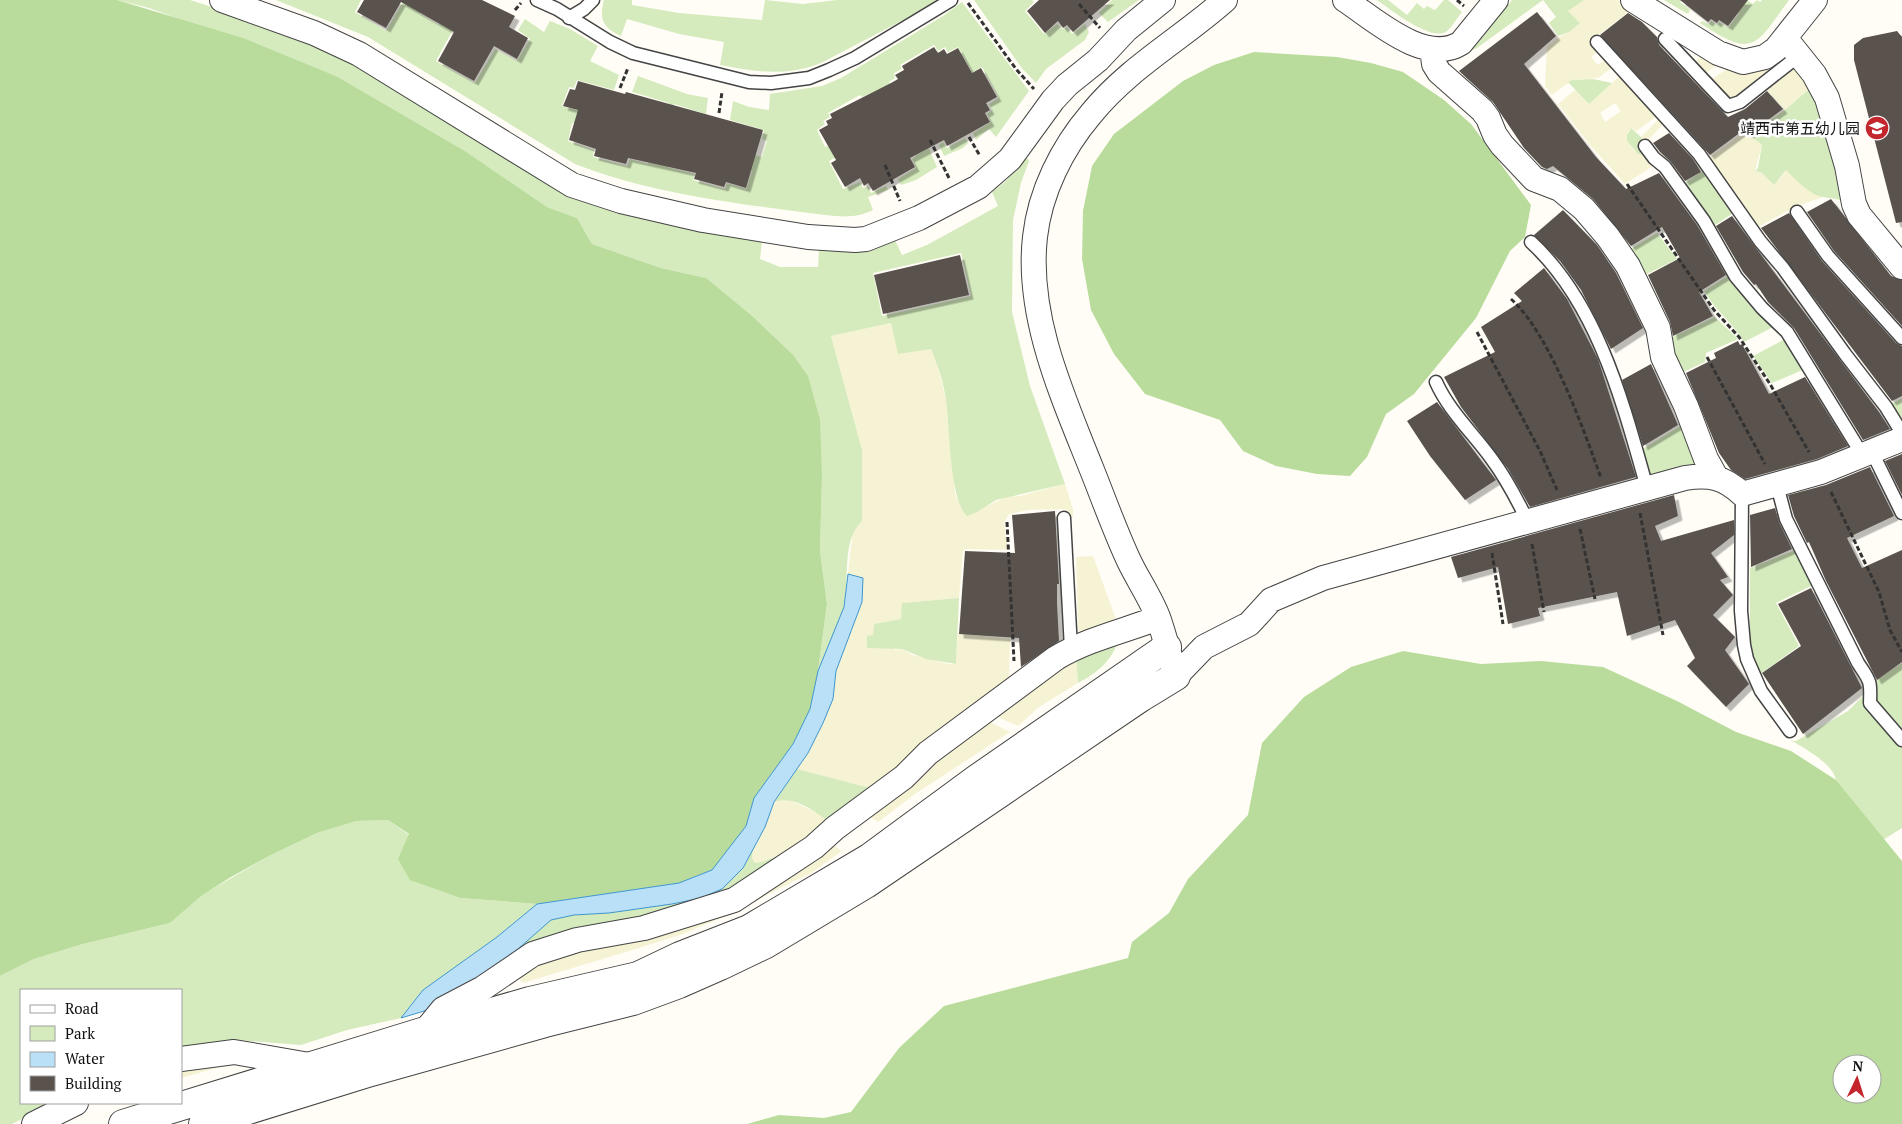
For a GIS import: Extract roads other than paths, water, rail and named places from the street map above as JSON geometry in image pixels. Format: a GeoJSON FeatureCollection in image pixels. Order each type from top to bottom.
{"type":"FeatureCollection","features":[{"type":"Feature","properties":{"kind":"street"},"geometry":{"type":"LineString","coordinates":[[222,0],[314,33],[359,54],[530,161],[580,188],[637,206],[703,220],[808,237],[855,240],[866,239],[919,218],[978,187],[1015,153],[1053,100],[1067,85],[1098,60],[1126,30],[1163,0]]}},
{"type":"Feature","properties":{"kind":"street"},"geometry":{"type":"LineString","coordinates":[[1176,676],[1158,618],[1128,559],[1056,378],[1040,311],[1036,284],[1035,237],[1052,174],[1090,114],[1127,78],[1224,0]]}},
{"type":"Feature","properties":{"kind":"street"},"geometry":{"type":"LineString","coordinates":[[1345,0],[1405,40],[1432,49],[1453,48],[1461,43],[1496,0]]}},
{"type":"Feature","properties":{"kind":"street"},"geometry":{"type":"LineString","coordinates":[[1633,0],[1731,59],[1743,62],[1792,48],[1814,0]]}},
{"type":"Feature","properties":{"kind":"street"},"geometry":{"type":"LineString","coordinates":[[1792,48],[1814,74],[1827,98],[1847,166],[1854,204],[1859,215],[1902,267]]}},
{"type":"Feature","properties":{"kind":"street"},"geometry":{"type":"LineString","coordinates":[[1432,49],[1434,64],[1439,72],[1488,118],[1502,146],[1534,179],[1560,189],[1574,199],[1600,226],[1628,266],[1658,328],[1663,358],[1686,406],[1706,459],[1716,477]]}},
{"type":"Feature","properties":{"kind":"street"},"geometry":{"type":"LineString","coordinates":[[203,1124],[380,1070],[633,1001],[679,984],[766,944],[866,884],[1140,698],[1176,676],[1204,647],[1249,624],[1271,600],[1293,590],[1356,568],[1571,511],[1641,490],[1703,475],[1716,477],[1732,484],[1742,494],[1821,472],[1902,439]]}},
{"type":"Feature","properties":{"kind":"street"},"geometry":{"type":"LineString","coordinates":[[425,1032],[443,1009],[483,988],[532,954],[577,940],[654,926],[734,900],[814,848],[835,828],[904,777],[928,753],[1071,649],[1158,618]]}},
{"type":"Feature","properties":{"kind":"street"},"geometry":{"type":"LineString","coordinates":[[124,1124],[169,1108],[530,1001],[638,976],[680,956],[749,929],[869,858],[975,780],[1167,647]]}},
{"type":"Feature","properties":{"kind":"street"},"geometry":{"type":"LineString","coordinates":[[182,1059],[234,1052],[315,1066]]}},
{"type":"Feature","properties":{"kind":"street"},"geometry":{"type":"LineString","coordinates":[[34,1124],[74,1104]]}},
{"type":"Feature","properties":{"kind":"lane"},"geometry":{"type":"LineString","coordinates":[[537,0],[557,5],[569,18],[610,42],[634,53],[724,77],[748,82],[771,83],[809,78],[855,58],[951,0]]}},
{"type":"Feature","properties":{"kind":"lane"},"geometry":{"type":"LineString","coordinates":[[569,18],[584,9],[593,0]]}},
{"type":"Feature","properties":{"kind":"lane"},"geometry":{"type":"LineString","coordinates":[[1665,38],[1728,106],[1740,102],[1792,48]]}},
{"type":"Feature","properties":{"kind":"lane"},"geometry":{"type":"LineString","coordinates":[[1597,42],[1660,114],[1694,149],[1760,241],[1783,268],[1844,354],[1886,406],[1902,433]]}},
{"type":"Feature","properties":{"kind":"lane"},"geometry":{"type":"LineString","coordinates":[[1645,146],[1654,158],[1665,167],[1704,221],[1733,272],[1748,293],[1786,332],[1856,445],[1868,453],[1902,513]]}},
{"type":"Feature","properties":{"kind":"lane"},"geometry":{"type":"LineString","coordinates":[[1796,212],[1828,256],[1902,338]]}},
{"type":"Feature","properties":{"kind":"lane"},"geometry":{"type":"LineString","coordinates":[[1531,242],[1560,273],[1588,323],[1629,422],[1641,490]]}},
{"type":"Feature","properties":{"kind":"lane"},"geometry":{"type":"LineString","coordinates":[[1436,382],[1457,416],[1498,468],[1528,522]]}},
{"type":"Feature","properties":{"kind":"lane"},"geometry":{"type":"LineString","coordinates":[[1777,485],[1786,519],[1858,662],[1869,679],[1872,686],[1870,702],[1902,740]]}},
{"type":"Feature","properties":{"kind":"lane"},"geometry":{"type":"LineString","coordinates":[[1742,494],[1741,611],[1747,660],[1761,691],[1790,732]]}},
{"type":"Feature","properties":{"kind":"lane"},"geometry":{"type":"LineString","coordinates":[[1064,518],[1071,649]]}},
{"type":"Feature","properties":{"kind":"water"},"geometry":{"type":"Polygon","coordinates":[[[848,574],[863,578],[862,602],[836,671],[833,699],[808,753],[774,802],[765,827],[743,868],[722,889],[701,898],[672,904],[609,913],[574,915],[551,920],[502,963],[431,1009],[401,1018],[423,990],[497,937],[537,904],[679,883],[712,870],[746,826],[754,798],[793,744],[810,709],[818,671],[844,607],[848,574]]]}},
{"type":"Feature","properties":{"kind":"place","name":"靖西市第五幼儿园"},"geometry":{"type":"Point","coordinates":[1877,128]}}]}
